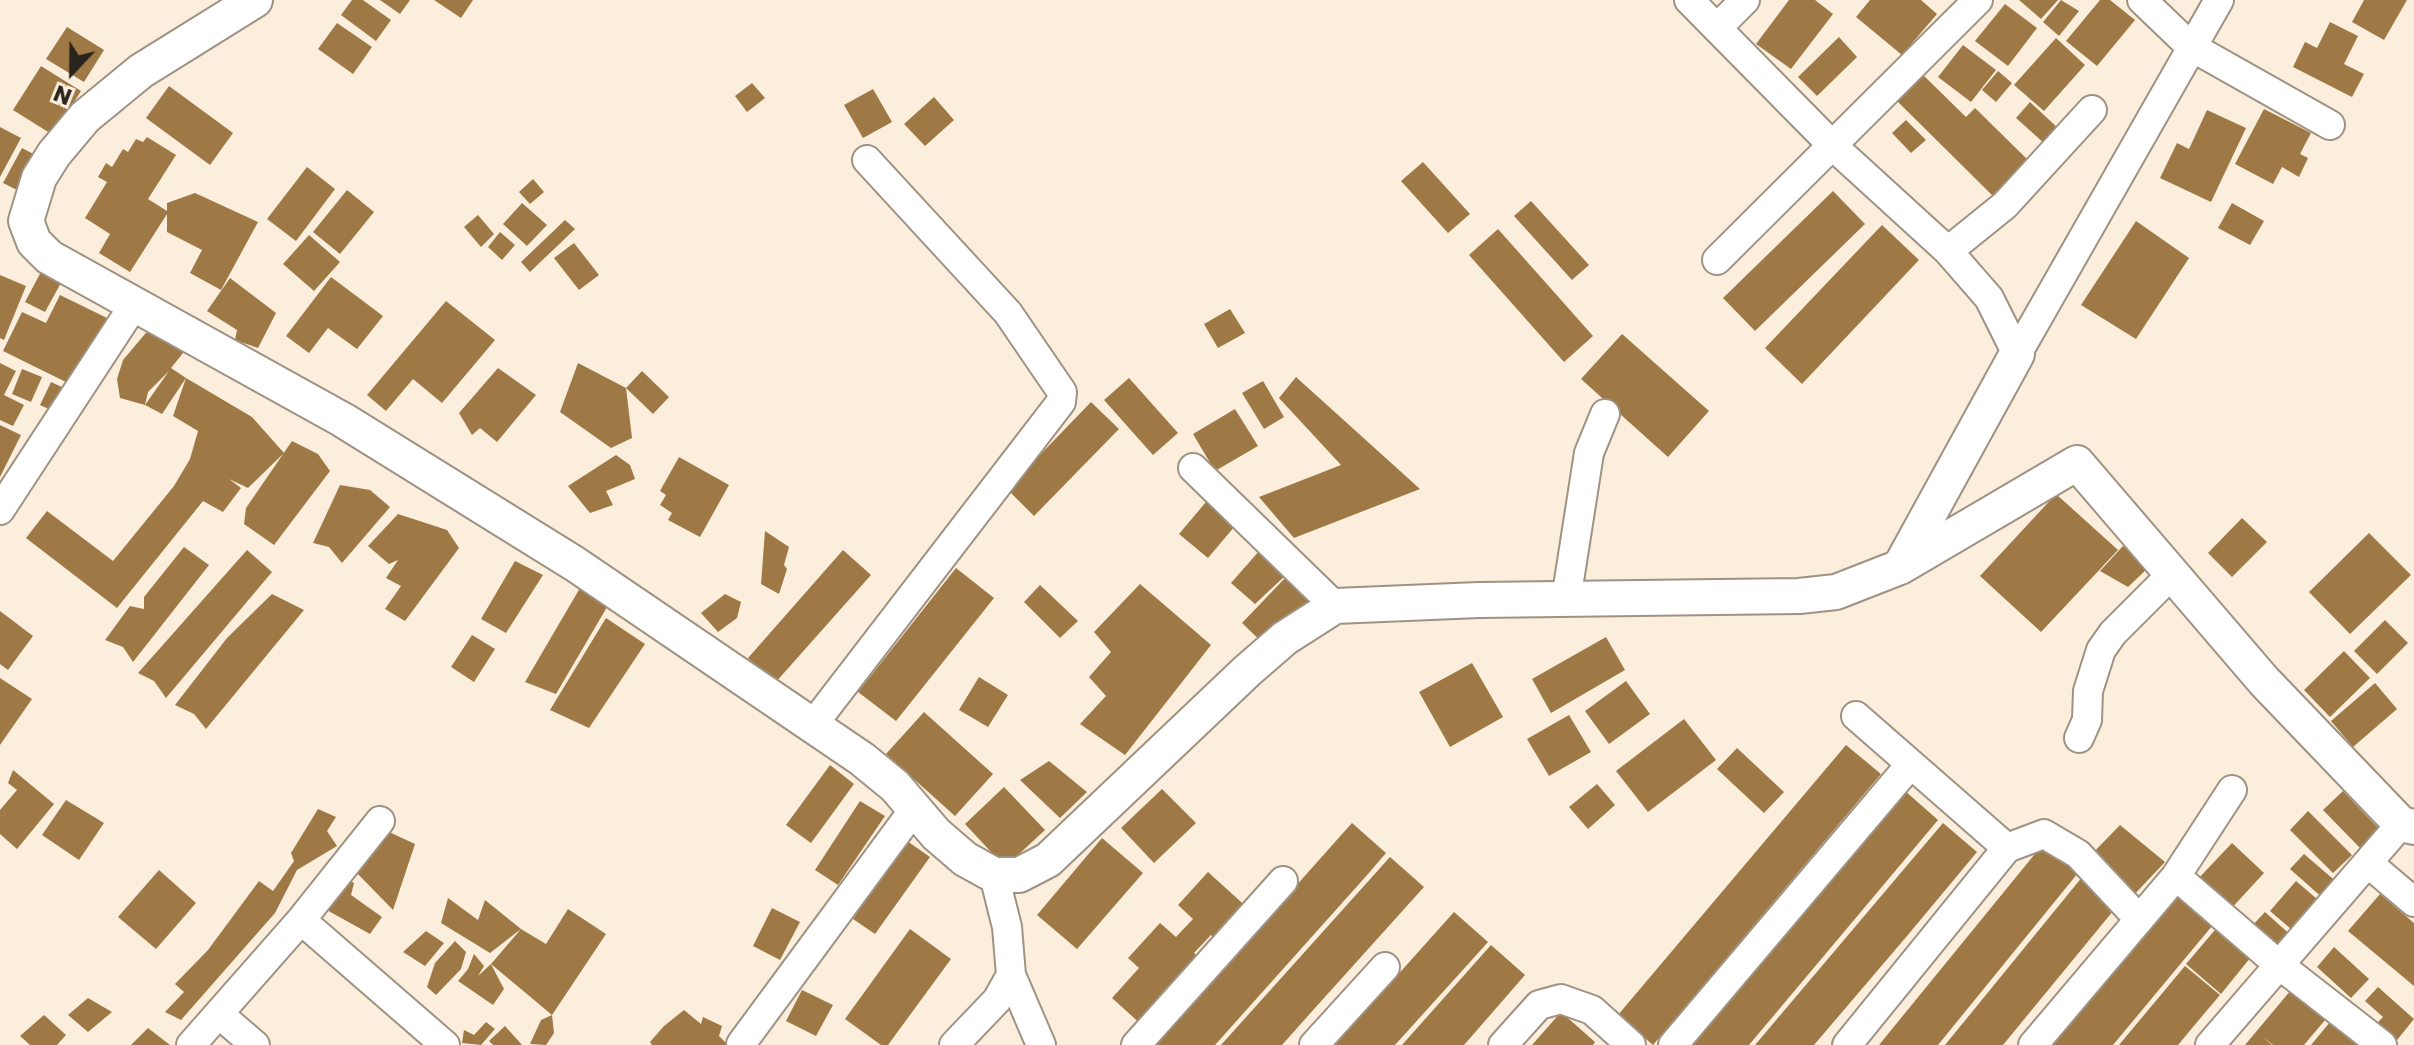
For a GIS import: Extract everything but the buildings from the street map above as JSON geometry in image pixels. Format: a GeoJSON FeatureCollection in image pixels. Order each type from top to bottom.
{"type":"FeatureCollection","features":[{"type":"Feature","properties":{"kind":"street"},"geometry":{"type":"LineString","coordinates":[[255,0],[110,94],[85,117],[39,178],[26,221],[28,233],[34,242],[49,257],[343,420],[537,540],[862,759],[915,808],[936,834],[965,859],[994,875],[1019,875],[1048,860],[1247,671],[1285,638],[1335,606],[1836,592],[1900,567],[2077,463],[2264,681],[2408,826],[2368,863],[2210,1045]]}},
{"type":"Feature","properties":{"kind":"street"},"geometry":{"type":"LineString","coordinates":[[1689,0],[1834,147],[1948,251],[1989,298],[2017,354]]}},
{"type":"Feature","properties":{"kind":"street"},"geometry":{"type":"LineString","coordinates":[[1718,27],[1745,0]]}},
{"type":"Feature","properties":{"kind":"street"},"geometry":{"type":"LineString","coordinates":[[1717,260],[1834,147],[1978,0]]}},
{"type":"Feature","properties":{"kind":"street"},"geometry":{"type":"LineString","coordinates":[[2142,0],[2190,46],[2330,125]]}},
{"type":"Feature","properties":{"kind":"street"},"geometry":{"type":"LineString","coordinates":[[1900,567],[2190,46],[2219,0]]}},
{"type":"Feature","properties":{"kind":"street"},"geometry":{"type":"LineString","coordinates":[[1948,251],[2005,205],[2092,110]]}},
{"type":"Feature","properties":{"kind":"street"},"geometry":{"type":"LineString","coordinates":[[812,726],[1061,402],[1062,392],[1008,313],[867,160]]}},
{"type":"Feature","properties":{"kind":"street"},"geometry":{"type":"LineString","coordinates":[[0,510],[134,305]]}},
{"type":"Feature","properties":{"kind":"street"},"geometry":{"type":"LineString","coordinates":[[1566,600],[1589,453],[1605,414]]}},
{"type":"Feature","properties":{"kind":"street"},"geometry":{"type":"LineString","coordinates":[[1193,468],[1335,606]]}},
{"type":"Feature","properties":{"kind":"street"},"geometry":{"type":"LineString","coordinates":[[2079,738],[2087,720],[2088,691],[2101,650],[2121,624],[2172,574]]}},
{"type":"Feature","properties":{"kind":"street"},"geometry":{"type":"LineString","coordinates":[[1856,716],[2007,848]]}},
{"type":"Feature","properties":{"kind":"street"},"geometry":{"type":"LineString","coordinates":[[1673,1045],[1910,765]]}},
{"type":"Feature","properties":{"kind":"street"},"geometry":{"type":"LineString","coordinates":[[2033,1045],[2176,876],[2232,790]]}},
{"type":"Feature","properties":{"kind":"street"},"geometry":{"type":"LineString","coordinates":[[741,1044],[915,808]]}},
{"type":"Feature","properties":{"kind":"street"},"geometry":{"type":"LineString","coordinates":[[191,1045],[301,920],[380,821]]}},
{"type":"Feature","properties":{"kind":"street"},"geometry":{"type":"LineString","coordinates":[[1847,1045],[2007,848],[2044,834],[2078,854],[2139,919]]}},
{"type":"Feature","properties":{"kind":"street"},"geometry":{"type":"LineString","coordinates":[[2368,863],[2414,902]]}},
{"type":"Feature","properties":{"kind":"street"},"geometry":{"type":"LineString","coordinates":[[994,875],[1007,927],[1011,975],[1041,1045]]}},
{"type":"Feature","properties":{"kind":"street"},"geometry":{"type":"LineString","coordinates":[[2176,876],[2278,964],[2382,1045]]}},
{"type":"Feature","properties":{"kind":"street"},"geometry":{"type":"LineString","coordinates":[[1136,1045],[1283,881]]}},
{"type":"Feature","properties":{"kind":"street"},"geometry":{"type":"LineString","coordinates":[[301,920],[445,1045]]}},
{"type":"Feature","properties":{"kind":"street"},"geometry":{"type":"LineString","coordinates":[[1314,1045],[1385,967]]}},
{"type":"Feature","properties":{"kind":"street"},"geometry":{"type":"LineString","coordinates":[[954,1045],[997,1000],[1011,975]]}},
{"type":"Feature","properties":{"kind":"street"},"geometry":{"type":"LineString","coordinates":[[1503,1045],[1539,1005],[1561,999],[1592,1010],[1631,1045]]}},
{"type":"Feature","properties":{"kind":"street"},"geometry":{"type":"LineString","coordinates":[[219,1014],[255,1045]]}}]}
